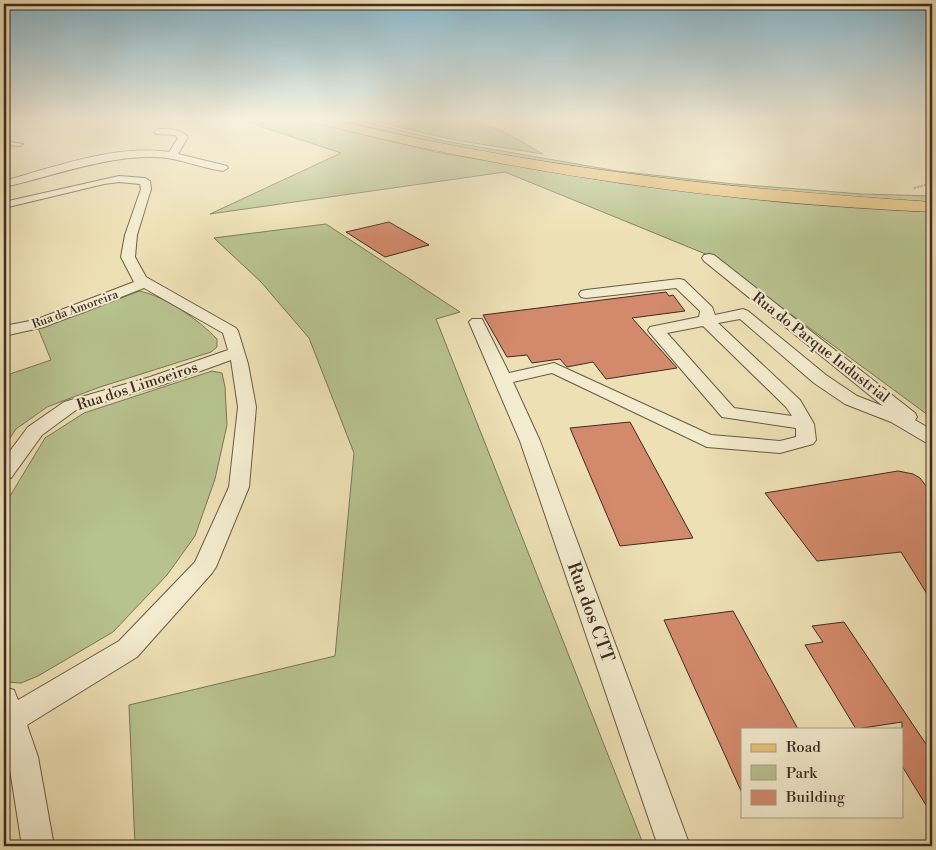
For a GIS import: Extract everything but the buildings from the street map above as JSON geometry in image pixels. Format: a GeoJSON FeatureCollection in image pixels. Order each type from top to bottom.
{"type":"FeatureCollection","features":[{"type":"Feature","properties":{"kind":"main road"},"geometry":{"type":"LineString","coordinates":[[498,159],[645,182],[793,198],[932,207]]}},
{"type":"Feature","properties":{"kind":"street"},"geometry":{"type":"LineString","coordinates":[[4,184],[112,159]]}},
{"type":"Feature","properties":{"kind":"street"},"geometry":{"type":"LineString","coordinates":[[180,159],[207,167],[223,168]]}},
{"type":"Feature","properties":{"kind":"street"},"geometry":{"type":"LineString","coordinates":[[4,204],[111,180],[136,179],[145,181],[146,189],[131,235],[128,257],[140,280],[230,331],[247,407],[239,487],[204,567],[128,649],[7,709],[23,757],[38,846]]}},
{"type":"Feature","properties":{"kind":"street","name":"Rua do Parque Industrial"},"geometry":{"type":"LineString","coordinates":[[709,258],[856,374],[932,437]]}},
{"type":"Feature","properties":{"kind":"street","name":"Rua da Amoreira"},"geometry":{"type":"LineString","coordinates":[[4,331],[39,324],[145,283]]}},
{"type":"Feature","properties":{"kind":"street"},"geometry":{"type":"LineString","coordinates":[[503,379],[554,368],[707,441],[780,447],[806,440],[806,424],[794,404],[707,321],[707,310],[679,283],[586,294]]}},
{"type":"Feature","properties":{"kind":"street"},"geometry":{"type":"LineString","coordinates":[[806,424],[728,413],[656,330],[743,314],[820,379],[851,400],[898,418],[932,437]]}},
{"type":"Feature","properties":{"kind":"street","name":"Rua dos CTT"},"geometry":{"type":"LineString","coordinates":[[477,322],[530,441],[674,846]]}},
{"type":"Feature","properties":{"kind":"street","name":"Rua dos Limoeiros"},"geometry":{"type":"LineString","coordinates":[[4,473],[35,431],[70,406],[156,381],[236,353]]}},
{"type":"Feature","properties":{"kind":"green space"},"geometry":{"type":"Polygon","coordinates":[[[329,159],[475,159],[625,184],[789,203],[932,212],[932,418],[713,257],[505,172],[210,214],[329,159]]]}},
{"type":"Feature","properties":{"kind":"green space"},"geometry":{"type":"Polygon","coordinates":[[[521,159],[546,159],[617,171],[734,184],[862,194],[932,196],[932,202],[707,184],[521,159]]]}},
{"type":"Feature","properties":{"kind":"green space"},"geometry":{"type":"Polygon","coordinates":[[[326,224],[460,312],[436,319],[644,846],[135,846],[129,705],[335,656],[354,453],[309,338],[261,282],[214,238],[326,224]]]}},
{"type":"Feature","properties":{"kind":"green space"},"geometry":{"type":"Polygon","coordinates":[[[139,291],[170,303],[201,324],[217,339],[217,347],[211,352],[100,387],[47,407],[16,429],[4,447],[4,376],[51,360],[38,328],[81,314],[139,291]]]}},
{"type":"Feature","properties":{"kind":"green space"},"geometry":{"type":"Polygon","coordinates":[[[212,371],[222,373],[225,387],[227,425],[215,479],[195,536],[167,575],[113,632],[38,676],[21,683],[6,682],[4,679],[4,506],[45,438],[84,413],[212,371]]]}}]}
